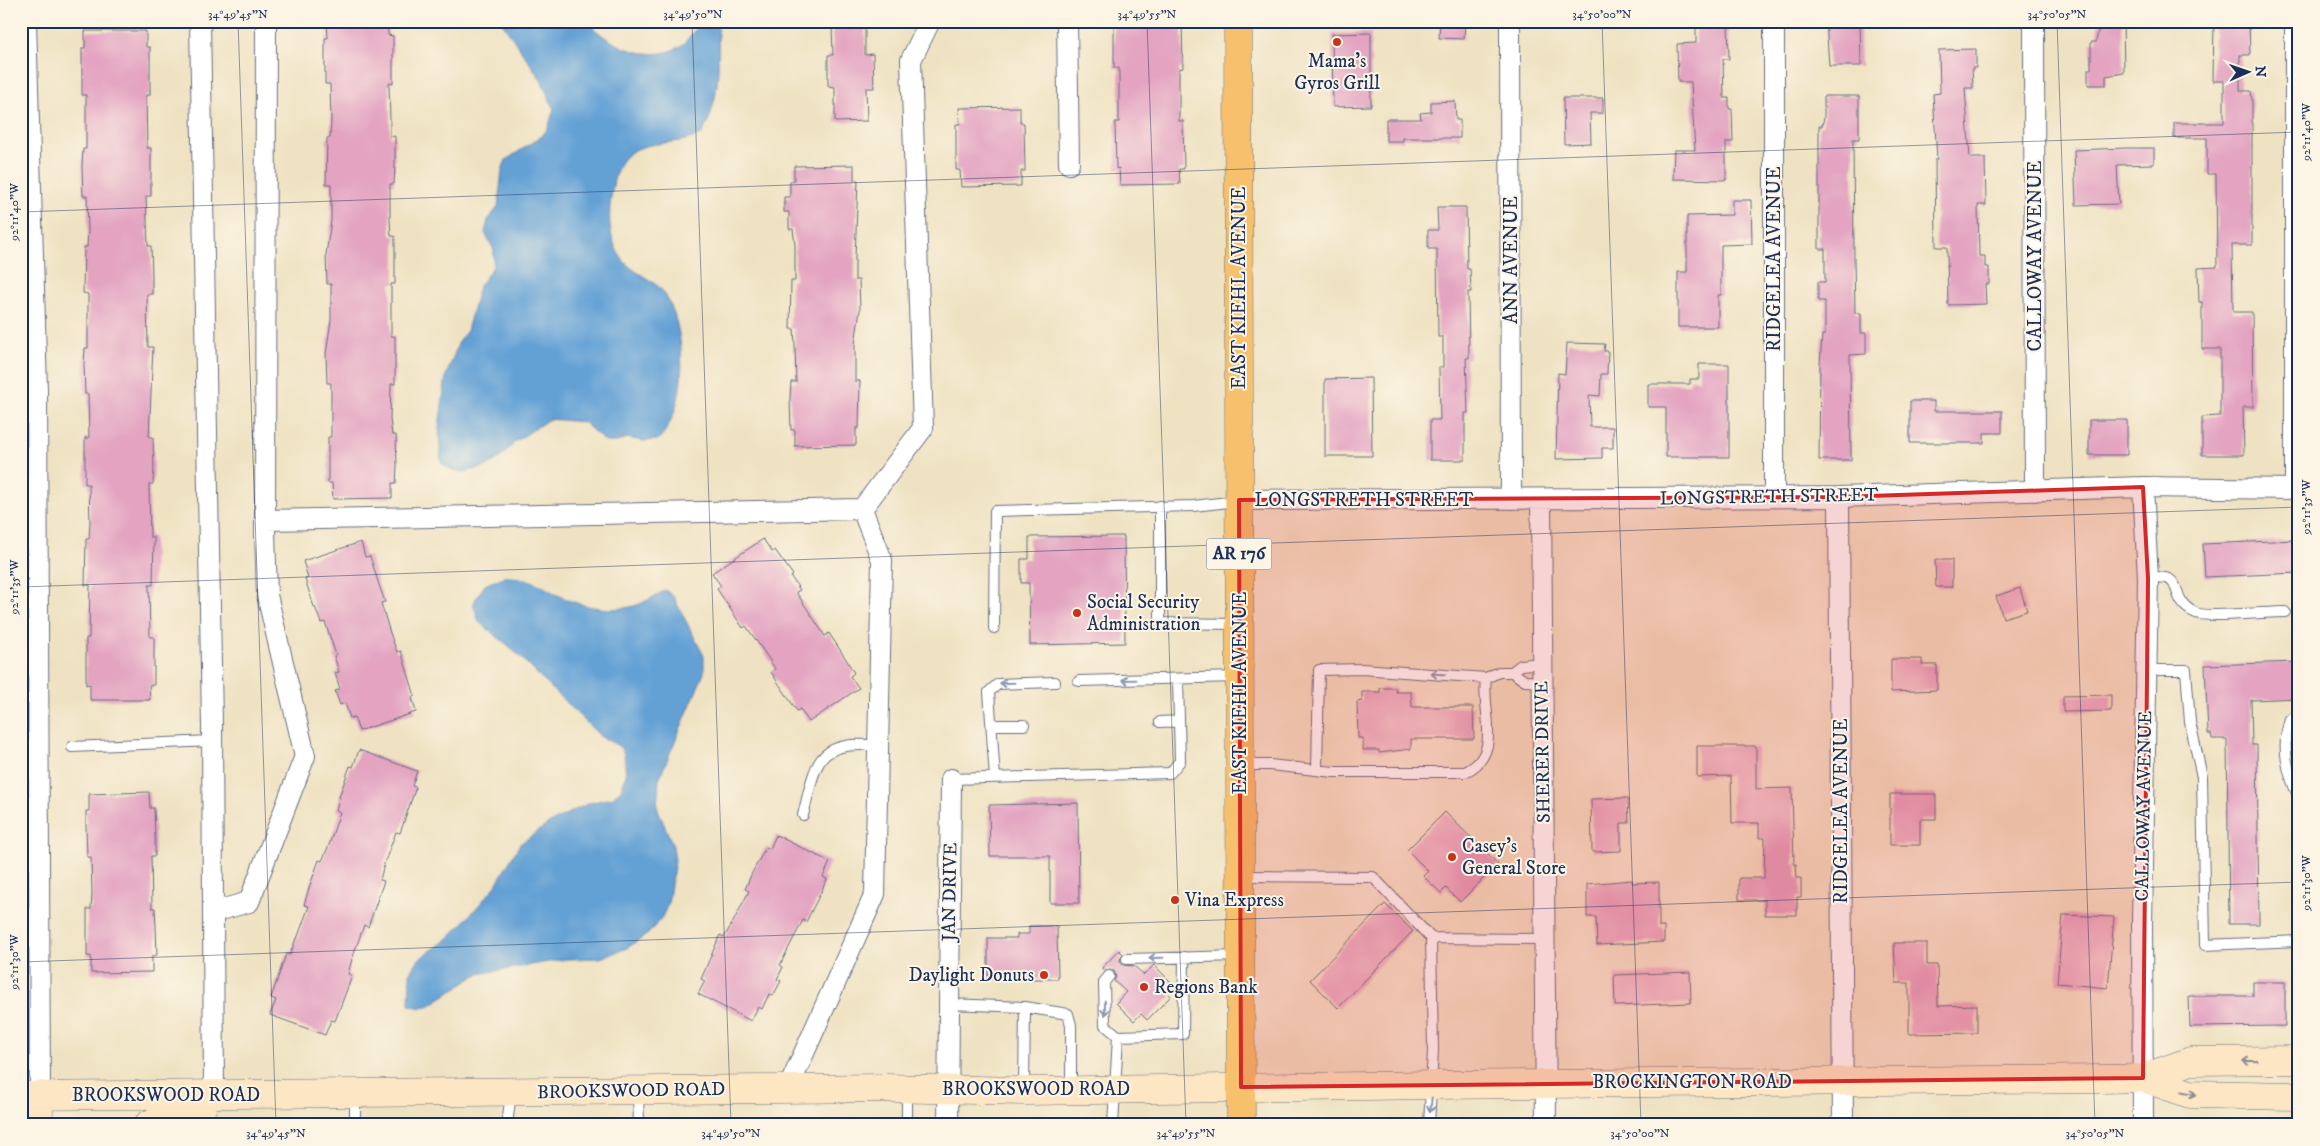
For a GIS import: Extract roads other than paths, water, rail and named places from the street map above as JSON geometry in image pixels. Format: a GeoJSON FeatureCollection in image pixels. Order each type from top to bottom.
{"type":"FeatureCollection","features":[{"type":"Feature","properties":{"kind":"main road","name":"EAST KIEHL AVENUE"},"geometry":{"type":"LineString","coordinates":[[1238,21],[1241,1125]]}},
{"type":"Feature","properties":{"kind":"main road","name":"BROCKINGTON ROAD"},"geometry":{"type":"LineString","coordinates":[[1241,1087],[2143,1078],[2191,1061],[2299,1060]]}},
{"type":"Feature","properties":{"kind":"main road","name":"BROCKINGTON ROAD"},"geometry":{"type":"LineString","coordinates":[[2143,1078],[2190,1094],[2299,1096]]}},
{"type":"Feature","properties":{"kind":"main road","name":"BROOKSWOOD ROAD"},"geometry":{"type":"LineString","coordinates":[[31,1096],[907,1088],[1024,1091],[1241,1087]]}},
{"type":"Feature","properties":{"kind":"main road"},"geometry":{"type":"LineString","coordinates":[[148,1125],[168,1114],[260,1094]]}},
{"type":"Feature","properties":{"kind":"main road"},"geometry":{"type":"LineString","coordinates":[[31,1096],[38,1125]]}},
{"type":"Feature","properties":{"kind":"street"},"geometry":{"type":"LineString","coordinates":[[26,21],[30,542],[31,1096]]}},
{"type":"Feature","properties":{"kind":"street"},"geometry":{"type":"LineString","coordinates":[[200,21],[212,741],[214,1094]]}},
{"type":"Feature","properties":{"kind":"street"},"geometry":{"type":"LineString","coordinates":[[213,912],[249,902],[304,756],[267,595],[265,520],[266,21]]}},
{"type":"Feature","properties":{"kind":"street"},"geometry":{"type":"LineString","coordinates":[[862,509],[924,428],[911,60],[930,21]]}},
{"type":"Feature","properties":{"kind":"street"},"geometry":{"type":"LineString","coordinates":[[1067,21],[1069,164]]}},
{"type":"Feature","properties":{"kind":"street","name":"ANN AVENUE"},"geometry":{"type":"LineString","coordinates":[[1510,21],[1511,499]]}},
{"type":"Feature","properties":{"kind":"street","name":"RIDGELEA AVENUE"},"geometry":{"type":"LineString","coordinates":[[1774,21],[1774,497]]}},
{"type":"Feature","properties":{"kind":"street","name":"CALLOWAY AVENUE"},"geometry":{"type":"LineString","coordinates":[[2034,21],[2034,491]]}},
{"type":"Feature","properties":{"kind":"street"},"geometry":{"type":"LineString","coordinates":[[2295,21],[2297,490]]}},
{"type":"Feature","properties":{"kind":"street","name":"LONGSTRETH STREET"},"geometry":{"type":"LineString","coordinates":[[1239,500],[1839,497],[2143,488],[2297,490]]}},
{"type":"Feature","properties":{"kind":"street","name":"CALLOWAY AVENUE"},"geometry":{"type":"LineString","coordinates":[[2143,488],[2148,578],[2144,1125]]}},
{"type":"Feature","properties":{"kind":"street","name":"RIDGELEA AVENUE"},"geometry":{"type":"LineString","coordinates":[[1839,497],[1843,1125]]}},
{"type":"Feature","properties":{"kind":"street","name":"SHERER DRIVE"},"geometry":{"type":"LineString","coordinates":[[1541,498],[1546,1125]]}},
{"type":"Feature","properties":{"kind":"street"},"geometry":{"type":"LineString","coordinates":[[265,520],[862,509]]}},
{"type":"Feature","properties":{"kind":"street"},"geometry":{"type":"LineString","coordinates":[[788,1089],[875,894],[882,560],[862,509]]}},
{"type":"Feature","properties":{"kind":"street","name":"JAN DRIVE"},"geometry":{"type":"LineString","coordinates":[[948,1125],[951,779]]}},
{"type":"Feature","properties":{"kind":"lane"},"geometry":{"type":"LineString","coordinates":[[994,628],[994,511],[1193,506],[1239,500]]}},
{"type":"Feature","properties":{"kind":"lane"},"geometry":{"type":"LineString","coordinates":[[1160,506],[1160,622],[1240,624]]}},
{"type":"Feature","properties":{"kind":"lane"},"geometry":{"type":"LineString","coordinates":[[2148,578],[2163,576],[2170,578],[2174,582],[2181,603],[2199,615],[2285,612]]}},
{"type":"Feature","properties":{"kind":"lane"},"geometry":{"type":"LineString","coordinates":[[1512,672],[1521,665],[1542,673]]}},
{"type":"Feature","properties":{"kind":"lane"},"geometry":{"type":"LineString","coordinates":[[1317,770],[1319,670],[1362,669],[1486,678],[1499,672],[1512,672],[1525,681],[1542,673]]}},
{"type":"Feature","properties":{"kind":"lane"},"geometry":{"type":"LineString","coordinates":[[2146,670],[2186,670],[2190,722],[2202,777],[2205,945],[2299,941]]}},
{"type":"Feature","properties":{"kind":"lane"},"geometry":{"type":"LineString","coordinates":[[1079,681],[1240,677]]}},
{"type":"Feature","properties":{"kind":"lane"},"geometry":{"type":"LineString","coordinates":[[1240,765],[1429,774],[1465,772],[1477,766],[1486,754],[1489,733],[1486,678]]}},
{"type":"Feature","properties":{"kind":"lane"},"geometry":{"type":"LineString","coordinates":[[951,779],[1170,773],[1180,761],[1178,679]]}},
{"type":"Feature","properties":{"kind":"lane"},"geometry":{"type":"LineString","coordinates":[[995,778],[989,692],[998,684],[1056,682]]}},
{"type":"Feature","properties":{"kind":"lane"},"geometry":{"type":"LineString","coordinates":[[2299,715],[2290,720],[2285,732],[2285,754],[2299,797]]}},
{"type":"Feature","properties":{"kind":"lane"},"geometry":{"type":"LineString","coordinates":[[1160,722],[1179,721]]}},
{"type":"Feature","properties":{"kind":"lane"},"geometry":{"type":"LineString","coordinates":[[992,725],[1024,725]]}},
{"type":"Feature","properties":{"kind":"lane"},"geometry":{"type":"LineString","coordinates":[[72,748],[212,741]]}},
{"type":"Feature","properties":{"kind":"lane"},"geometry":{"type":"LineString","coordinates":[[803,815],[819,760],[828,751],[845,745],[878,746]]}},
{"type":"Feature","properties":{"kind":"lane"},"geometry":{"type":"LineString","coordinates":[[1240,876],[1373,877],[1431,938],[1433,1085],[1429,1125]]}},
{"type":"Feature","properties":{"kind":"lane"},"geometry":{"type":"LineString","coordinates":[[1431,938],[1544,939]]}},
{"type":"Feature","properties":{"kind":"lane"},"geometry":{"type":"LineString","coordinates":[[1127,959],[1240,956]]}},
{"type":"Feature","properties":{"kind":"lane"},"geometry":{"type":"LineString","coordinates":[[1109,976],[1104,982],[1105,1025],[1118,1036],[1183,1034],[1184,957]]}},
{"type":"Feature","properties":{"kind":"lane"},"geometry":{"type":"LineString","coordinates":[[949,1004],[1025,1007],[1068,1014],[1071,1025],[1071,1090]]}},
{"type":"Feature","properties":{"kind":"lane"},"geometry":{"type":"LineString","coordinates":[[1024,1091],[1025,1007]]}},
{"type":"Feature","properties":{"kind":"lane"},"geometry":{"type":"LineString","coordinates":[[1114,1125],[1118,1036]]}},
{"type":"Feature","properties":{"kind":"lane"},"geometry":{"type":"LineString","coordinates":[[907,1088],[907,1125]]}},
{"type":"Feature","properties":{"kind":"lane"},"geometry":{"type":"LineString","coordinates":[[638,1091],[639,1125]]}},
{"type":"Feature","properties":{"kind":"lane"},"geometry":{"type":"LineString","coordinates":[[507,1125],[511,1092]]}},
{"type":"Feature","properties":{"kind":"lane"},"geometry":{"type":"LineString","coordinates":[[355,1094],[355,1125]]}},
{"type":"Feature","properties":{"kind":"water"},"geometry":{"type":"Polygon","coordinates":[[[501,21],[587,21],[606,38],[642,53],[667,52],[679,47],[699,26],[704,23],[715,22],[718,29],[717,83],[712,109],[702,134],[693,138],[634,150],[620,163],[616,172],[610,202],[611,234],[619,254],[625,263],[661,289],[672,308],[678,327],[682,368],[680,389],[668,426],[658,440],[643,441],[627,438],[617,442],[606,442],[583,422],[549,419],[515,442],[501,457],[485,467],[464,472],[452,470],[441,463],[439,427],[446,376],[460,339],[467,331],[479,286],[493,267],[494,250],[485,233],[488,220],[498,207],[502,170],[506,160],[542,136],[548,128],[554,109],[540,78],[501,21]]]}},
{"type":"Feature","properties":{"kind":"water"},"geometry":{"type":"Polygon","coordinates":[[[503,577],[515,577],[532,581],[571,601],[608,609],[627,608],[636,605],[665,590],[673,596],[704,656],[704,673],[659,779],[657,807],[673,846],[675,860],[668,904],[662,917],[648,934],[627,948],[600,958],[566,959],[478,974],[430,1005],[421,1008],[409,1005],[410,972],[419,959],[445,941],[463,923],[494,888],[520,844],[550,823],[589,803],[612,798],[621,790],[626,776],[624,753],[619,746],[601,737],[510,647],[479,622],[473,603],[485,585],[503,577]]]}},
{"type":"Feature","properties":{"kind":"place","name":"Mama's Gyros Grill"},"geometry":{"type":"Point","coordinates":[1337,42]}},
{"type":"Feature","properties":{"kind":"place","name":"Social Security Administration"},"geometry":{"type":"Point","coordinates":[1077,613]}},
{"type":"Feature","properties":{"kind":"place","name":"Casey's General Store"},"geometry":{"type":"Point","coordinates":[1452,857]}},
{"type":"Feature","properties":{"kind":"place","name":"Vina Express"},"geometry":{"type":"Point","coordinates":[1175,900]}},
{"type":"Feature","properties":{"kind":"place","name":"Daylight Donuts"},"geometry":{"type":"Point","coordinates":[1044,975]}},
{"type":"Feature","properties":{"kind":"place","name":"Regions Bank"},"geometry":{"type":"Point","coordinates":[1144,987]}}]}
